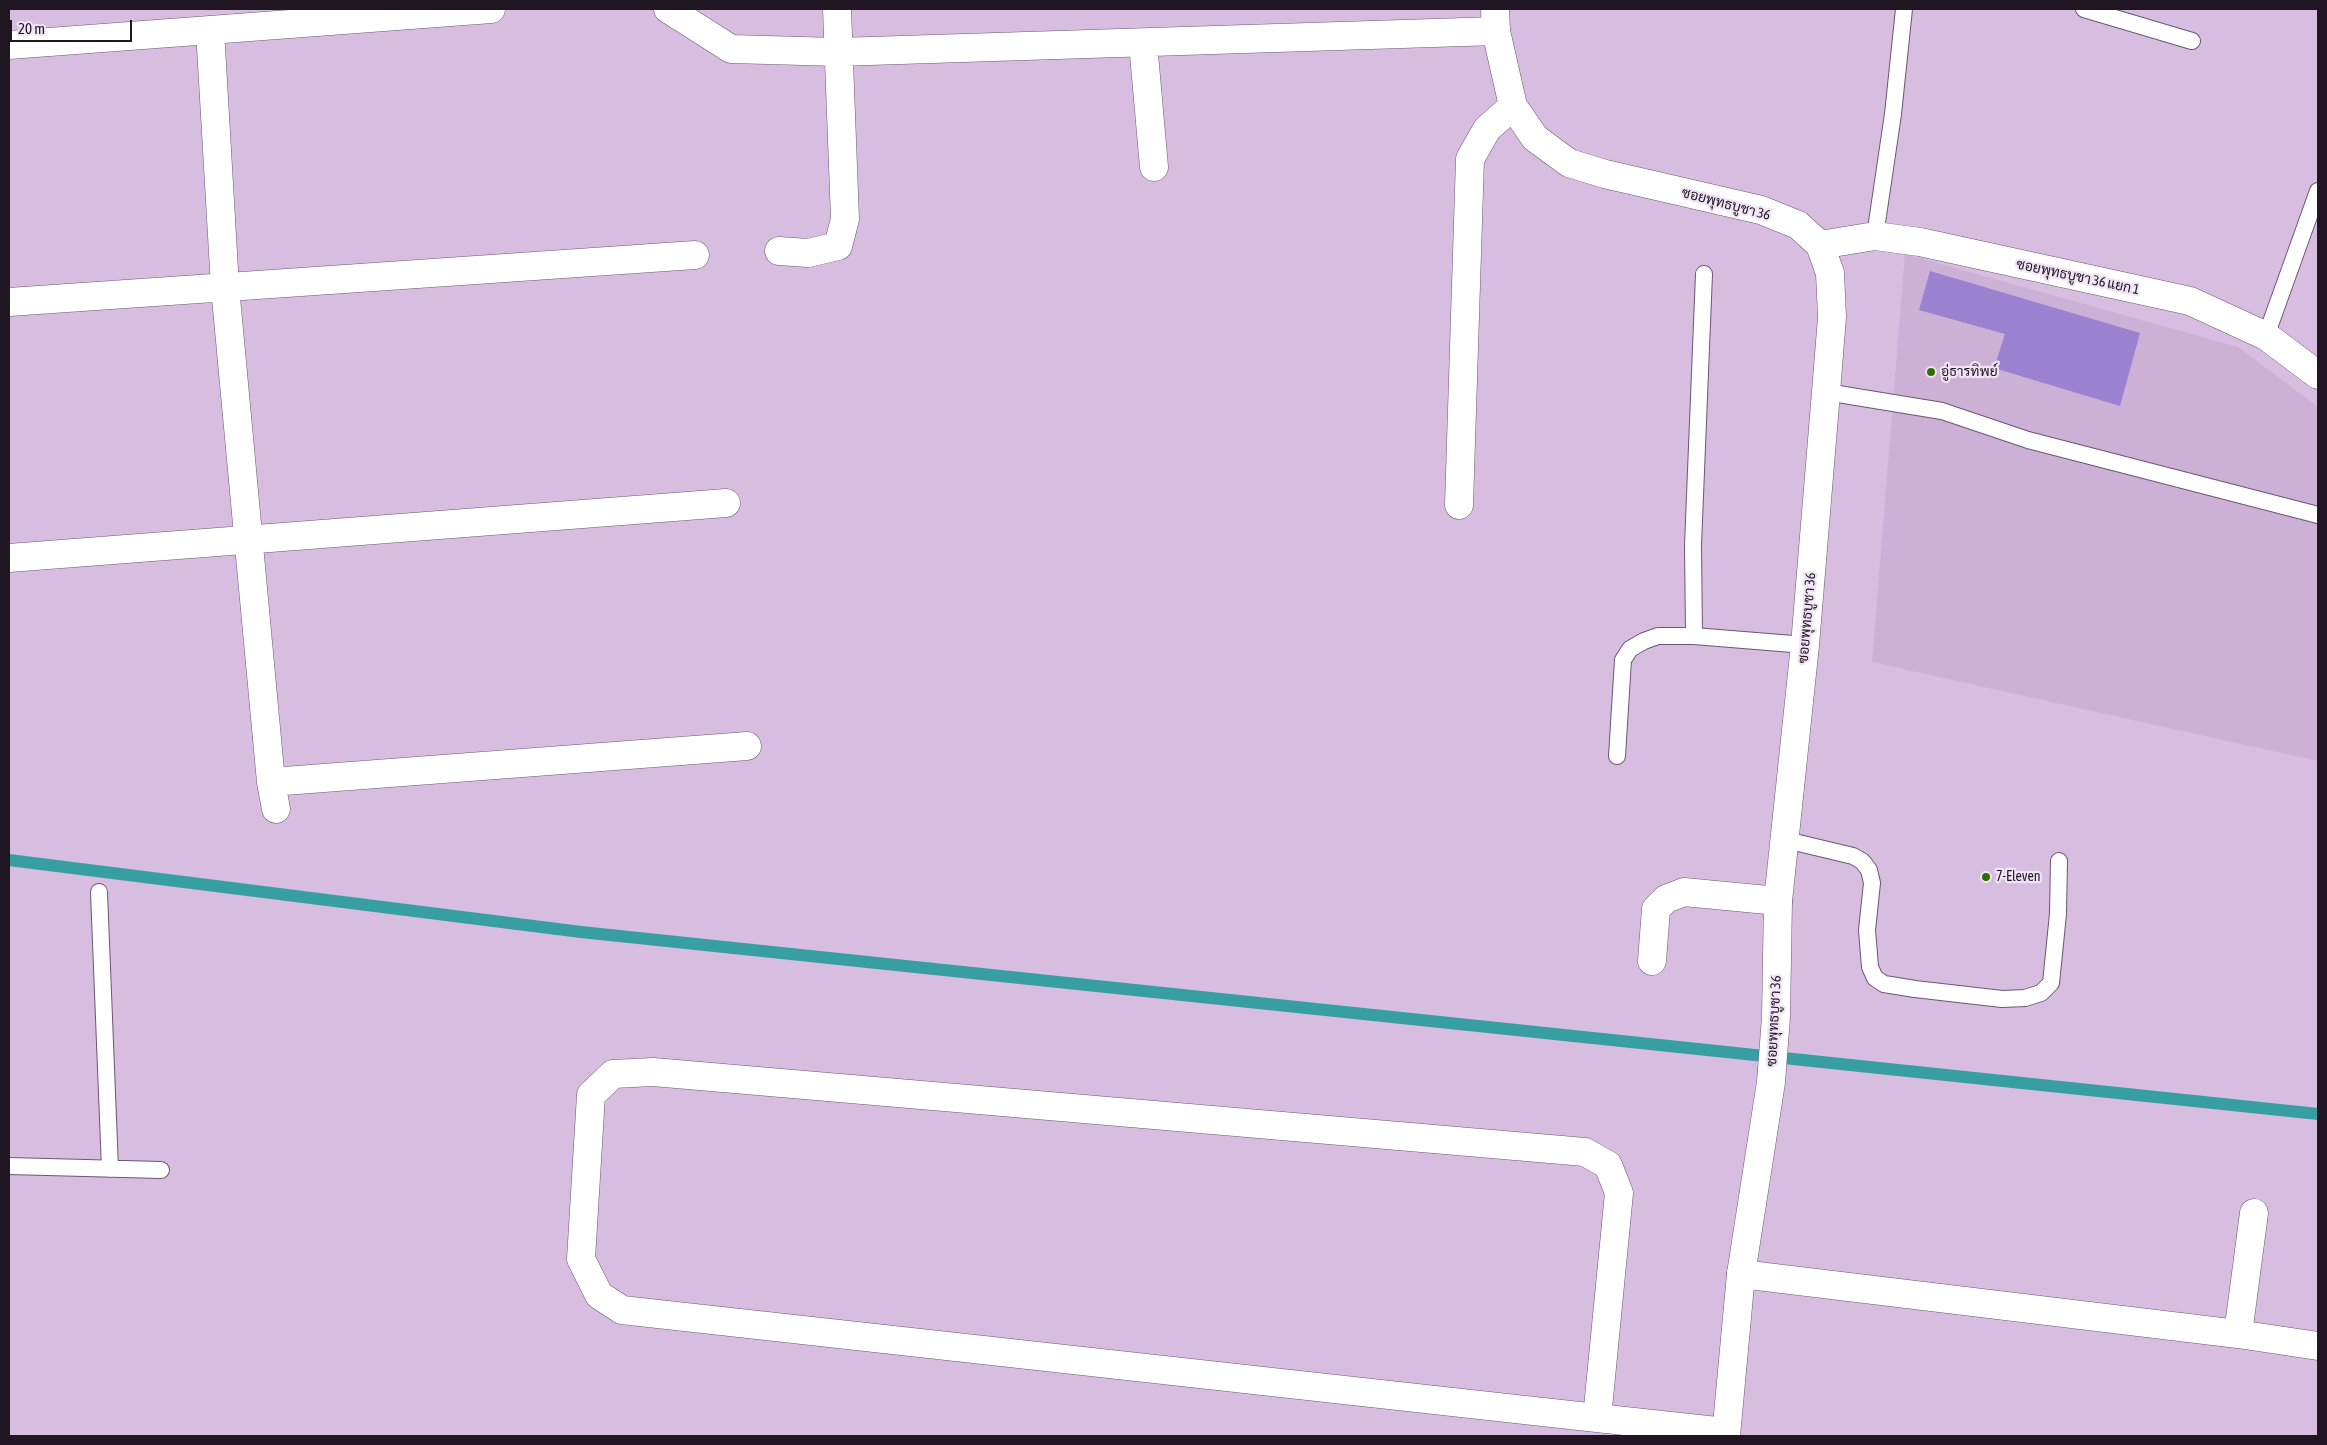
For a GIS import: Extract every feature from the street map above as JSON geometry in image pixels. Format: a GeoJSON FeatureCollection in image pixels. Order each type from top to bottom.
{"type":"FeatureCollection","features":[{"type":"Feature","properties":{"kind":"street"},"geometry":{"type":"LineString","coordinates":[[9,45],[492,9]]}},
{"type":"Feature","properties":{"kind":"street"},"geometry":{"type":"LineString","coordinates":[[668,9],[731,49],[838,52],[1143,43],[1495,20]]}},
{"type":"Feature","properties":{"kind":"street"},"geometry":{"type":"LineString","coordinates":[[779,251],[808,253],[838,246],[845,219],[837,9]]}},
{"type":"Feature","properties":{"kind":"street","name":"ซอยพุทธบูชา 36"},"geometry":{"type":"LineString","coordinates":[[1495,20],[1513,106],[1535,138],[1569,163],[1605,174],[1761,210],[1798,225],[1820,245],[1830,273],[1832,317],[1826,392],[1805,645],[1786,840],[1778,901],[1776,1017],[1771,1082],[1741,1274],[1726,1434]]}},
{"type":"Feature","properties":{"kind":"street"},"geometry":{"type":"LineString","coordinates":[[210,30],[225,287],[250,539],[271,782],[276,809]]}},
{"type":"Feature","properties":{"kind":"street"},"geometry":{"type":"LineString","coordinates":[[1143,43],[1154,168]]}},
{"type":"Feature","properties":{"kind":"street"},"geometry":{"type":"LineString","coordinates":[[1459,505],[1470,159],[1487,129],[1513,106]]}},
{"type":"Feature","properties":{"kind":"street","name":"ซอยพุทธบูชา 36 แยก 1"},"geometry":{"type":"LineString","coordinates":[[1820,245],[1875,236],[1920,242],[2190,301],[2266,336],[2318,374]]}},
{"type":"Feature","properties":{"kind":"street"},"geometry":{"type":"LineString","coordinates":[[9,302],[695,255]]}},
{"type":"Feature","properties":{"kind":"street"},"geometry":{"type":"LineString","coordinates":[[9,558],[726,503]]}},
{"type":"Feature","properties":{"kind":"street"},"geometry":{"type":"LineString","coordinates":[[271,782],[747,746]]}},
{"type":"Feature","properties":{"kind":"street"},"geometry":{"type":"LineString","coordinates":[[1652,961],[1656,910],[1666,899],[1684,892],[1778,901]]}},
{"type":"Feature","properties":{"kind":"street"},"geometry":{"type":"LineString","coordinates":[[1597,1418],[1618,1193],[1608,1165],[1584,1152],[653,1072],[613,1074],[591,1095],[581,1259],[599,1295],[622,1310],[1597,1418],[1726,1434]]}},
{"type":"Feature","properties":{"kind":"street"},"geometry":{"type":"LineString","coordinates":[[2238,1334],[2254,1213]]}},
{"type":"Feature","properties":{"kind":"street"},"geometry":{"type":"LineString","coordinates":[[1741,1274],[2238,1334],[2318,1346]]}},
{"type":"Feature","properties":{"kind":"lane"},"geometry":{"type":"LineString","coordinates":[[1875,236],[1894,114],[1904,9]]}},
{"type":"Feature","properties":{"kind":"lane"},"geometry":{"type":"LineString","coordinates":[[2084,9],[2192,41]]}},
{"type":"Feature","properties":{"kind":"lane"},"geometry":{"type":"LineString","coordinates":[[2266,336],[2318,191]]}},
{"type":"Feature","properties":{"kind":"lane"},"geometry":{"type":"LineString","coordinates":[[1694,636],[1694,515],[1704,274]]}},
{"type":"Feature","properties":{"kind":"lane"},"geometry":{"type":"LineString","coordinates":[[1826,392],[1942,411],[2028,440],[2318,515]]}},
{"type":"Feature","properties":{"kind":"lane"},"geometry":{"type":"LineString","coordinates":[[1617,756],[1622,660],[1630,649],[1658,636],[1694,636],[1805,645]]}},
{"type":"Feature","properties":{"kind":"lane"},"geometry":{"type":"LineString","coordinates":[[1786,840],[1853,856],[1862,861],[1869,870],[1872,883],[1867,930],[1870,967],[1876,978],[1884,984],[2002,999],[2025,998],[2041,993],[2051,983],[2058,914],[2058,861]]}},
{"type":"Feature","properties":{"kind":"lane"},"geometry":{"type":"LineString","coordinates":[[99,892],[110,1169]]}},
{"type":"Feature","properties":{"kind":"lane"},"geometry":{"type":"LineString","coordinates":[[9,1166],[161,1170]]}},
{"type":"Feature","properties":{"kind":"shaded area"},"geometry":{"type":"Polygon","coordinates":[[[1905,254],[2238,347],[2318,407],[2318,761],[1872,662],[1905,254]]]}},
{"type":"Feature","properties":{"kind":"building"},"geometry":{"type":"Polygon","coordinates":[[[1930,271],[2140,333],[2120,406],[1994,368],[2005,334],[1919,310],[1930,271]]]}},
{"type":"Feature","properties":{"kind":"waterway"},"geometry":{"type":"LineString","coordinates":[[9,860],[581,932],[2318,1114]]}},
{"type":"Feature","properties":{"kind":"place","name":"อู่ธารทิพย์"},"geometry":{"type":"Point","coordinates":[1931,372]}},
{"type":"Feature","properties":{"kind":"place","name":"7-Eleven"},"geometry":{"type":"Point","coordinates":[1986,877]}}]}
